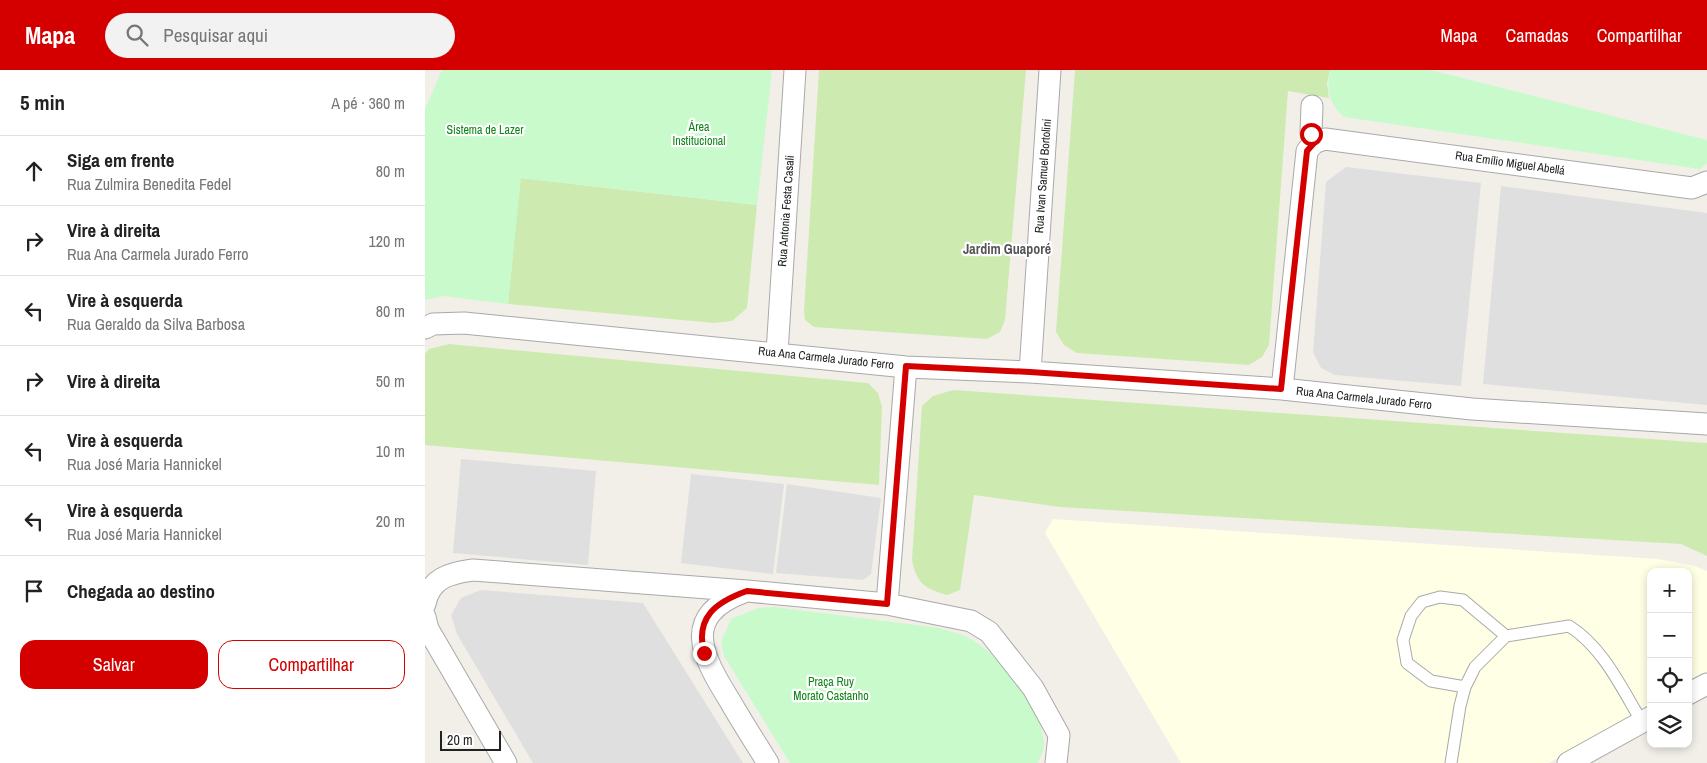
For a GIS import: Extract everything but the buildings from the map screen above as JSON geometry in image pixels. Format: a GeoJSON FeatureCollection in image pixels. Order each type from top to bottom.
{"type":"FeatureCollection","features":[{"type":"Feature","properties":{"kind":"street","name":"Rua Antonia Festa Casali"},"geometry":{"type":"LineString","coordinates":[[777,353],[795,70]]}},
{"type":"Feature","properties":{"kind":"street","name":"Rua Ivan Samuel Bortolini"},"geometry":{"type":"LineString","coordinates":[[1030,372],[1050,70]]}},
{"type":"Feature","properties":{"kind":"street"},"geometry":{"type":"LineString","coordinates":[[1281,389],[1307,151],[1314,143],[1311,134],[1312,106]]}},
{"type":"Feature","properties":{"kind":"street","name":"Rua Emílio Miguel Abellá"},"geometry":{"type":"LineString","coordinates":[[1314,143],[1325,139],[1692,188],[1707,182]]}},
{"type":"Feature","properties":{"kind":"street","name":"Rua Ana Carmela Jurado Ferro"},"geometry":{"type":"LineString","coordinates":[[425,328],[433,324],[464,323],[906,366],[1030,372],[1281,389],[1472,409],[1707,424]]}},
{"type":"Feature","properties":{"kind":"street"},"geometry":{"type":"LineString","coordinates":[[887,604],[906,366]]}},
{"type":"Feature","properties":{"kind":"street"},"geometry":{"type":"LineString","coordinates":[[426,599],[436,580],[454,572],[473,570],[887,604],[971,621],[989,632],[1014,661],[1048,714],[1059,735],[1056,763]]}},
{"type":"Feature","properties":{"kind":"street"},"geometry":{"type":"LineString","coordinates":[[747,591],[726,599],[714,608],[702,627],[701,641],[713,673],[768,763]]}},
{"type":"Feature","properties":{"kind":"street"},"geometry":{"type":"LineString","coordinates":[[425,617],[428,629],[506,763]]}},
{"type":"Feature","properties":{"kind":"street"},"geometry":{"type":"LineString","coordinates":[[1692,693],[1707,684]]}},
{"type":"Feature","properties":{"kind":"street"},"geometry":{"type":"LineString","coordinates":[[1692,694],[1707,692]]}},
{"type":"Feature","properties":{"kind":"street"},"geometry":{"type":"LineString","coordinates":[[1568,763],[1646,719]]}},
{"type":"Feature","properties":{"kind":"lane"},"geometry":{"type":"LineString","coordinates":[[1465,687],[1431,681],[1407,663],[1403,640],[1411,616],[1422,602],[1440,597],[1463,600],[1506,636]]}},
{"type":"Feature","properties":{"kind":"lane"},"geometry":{"type":"LineString","coordinates":[[1451,763],[1465,687],[1475,667],[1506,636],[1569,626],[1583,635],[1646,719]]}},
{"type":"Feature","properties":{"kind":"shaded area"},"geometry":{"type":"Polygon","coordinates":[[[1346,167],[1481,183],[1461,386],[1335,375],[1321,368],[1313,352],[1326,182],[1346,167]]]}},
{"type":"Feature","properties":{"kind":"shaded area"},"geometry":{"type":"Polygon","coordinates":[[[1501,186],[1707,213],[1707,405],[1483,384],[1501,186]]]}},
{"type":"Feature","properties":{"kind":"shaded area"},"geometry":{"type":"Polygon","coordinates":[[[461,459],[596,471],[588,565],[453,553],[461,459]]]}},
{"type":"Feature","properties":{"kind":"shaded area"},"geometry":{"type":"Polygon","coordinates":[[[691,474],[784,484],[773,574],[681,563],[691,474]]]}},
{"type":"Feature","properties":{"kind":"shaded area"},"geometry":{"type":"Polygon","coordinates":[[[787,484],[881,498],[871,574],[863,580],[776,573],[787,484]]]}},
{"type":"Feature","properties":{"kind":"shaded area"},"geometry":{"type":"Polygon","coordinates":[[[1053,519],[1658,559],[1694,566],[1707,571],[1707,672],[1692,681],[1692,568],[1647,568],[1647,706],[1549,763],[1181,763],[1045,533],[1053,519]]]}},
{"type":"Feature","properties":{"kind":"shaded area"},"geometry":{"type":"Polygon","coordinates":[[[481,590],[643,603],[743,763],[533,763],[457,634],[451,615],[461,598],[481,590]]]}},
{"type":"Feature","properties":{"kind":"green space"},"geometry":{"type":"Polygon","coordinates":[[[442,70],[772,70],[757,205],[521,178],[508,304],[443,296],[425,300],[425,109],[442,70]]]}},
{"type":"Feature","properties":{"kind":"green space"},"geometry":{"type":"Polygon","coordinates":[[[819,70],[1026,70],[1005,320],[1000,332],[987,339],[814,327],[805,320],[804,311],[819,70]]]}},
{"type":"Feature","properties":{"kind":"green space"},"geometry":{"type":"Polygon","coordinates":[[[1075,70],[1330,70],[1327,84],[1329,98],[1288,91],[1269,345],[1262,357],[1249,365],[1077,353],[1064,345],[1056,332],[1075,70]]]}},
{"type":"Feature","properties":{"kind":"green space"},"geometry":{"type":"Polygon","coordinates":[[[1330,70],[1431,70],[1707,140],[1707,163],[1700,169],[1344,117],[1335,107],[1330,96],[1328,84],[1330,70]]]}},
{"type":"Feature","properties":{"kind":"green space"},"geometry":{"type":"Polygon","coordinates":[[[520,178],[757,205],[747,308],[732,321],[714,323],[508,304],[520,178]]]}},
{"type":"Feature","properties":{"kind":"green space"},"geometry":{"type":"Polygon","coordinates":[[[449,344],[868,383],[878,393],[882,407],[879,485],[425,445],[425,354],[429,349],[449,344]]]}},
{"type":"Feature","properties":{"kind":"green space"},"geometry":{"type":"Polygon","coordinates":[[[953,390],[1707,443],[1707,556],[1681,544],[1060,507],[974,495],[960,590],[947,595],[927,587],[919,580],[912,560],[922,406],[933,396],[953,390]]]}},
{"type":"Feature","properties":{"kind":"green space","name":"Praça Ruy Morato Castanho"},"geometry":{"type":"Polygon","coordinates":[[[774,607],[939,628],[965,636],[992,654],[1005,667],[1028,698],[1042,730],[1044,745],[1038,763],[790,763],[724,656],[721,642],[731,619],[759,608],[774,607]]]}},
{"type":"Feature","properties":{"kind":"district","name":"Jardim Guaporé"},"geometry":{"type":"Point","coordinates":[1007,249]}},
{"type":"Feature","properties":{"kind":"route"},"geometry":{"type":"LineString","coordinates":[[704,653],[701,641],[702,627],[714,608],[726,599],[747,591],[887,604],[906,366],[1030,372],[1281,389],[1307,151],[1314,143],[1311,134]]}},
{"type":"Feature","properties":{"kind":"park label","name":"Sistema de Lazer"},"geometry":{"type":"Point","coordinates":[485,130]}},
{"type":"Feature","properties":{"kind":"park label","name":"Área Institucional"},"geometry":{"type":"Point","coordinates":[699,134]}}]}
